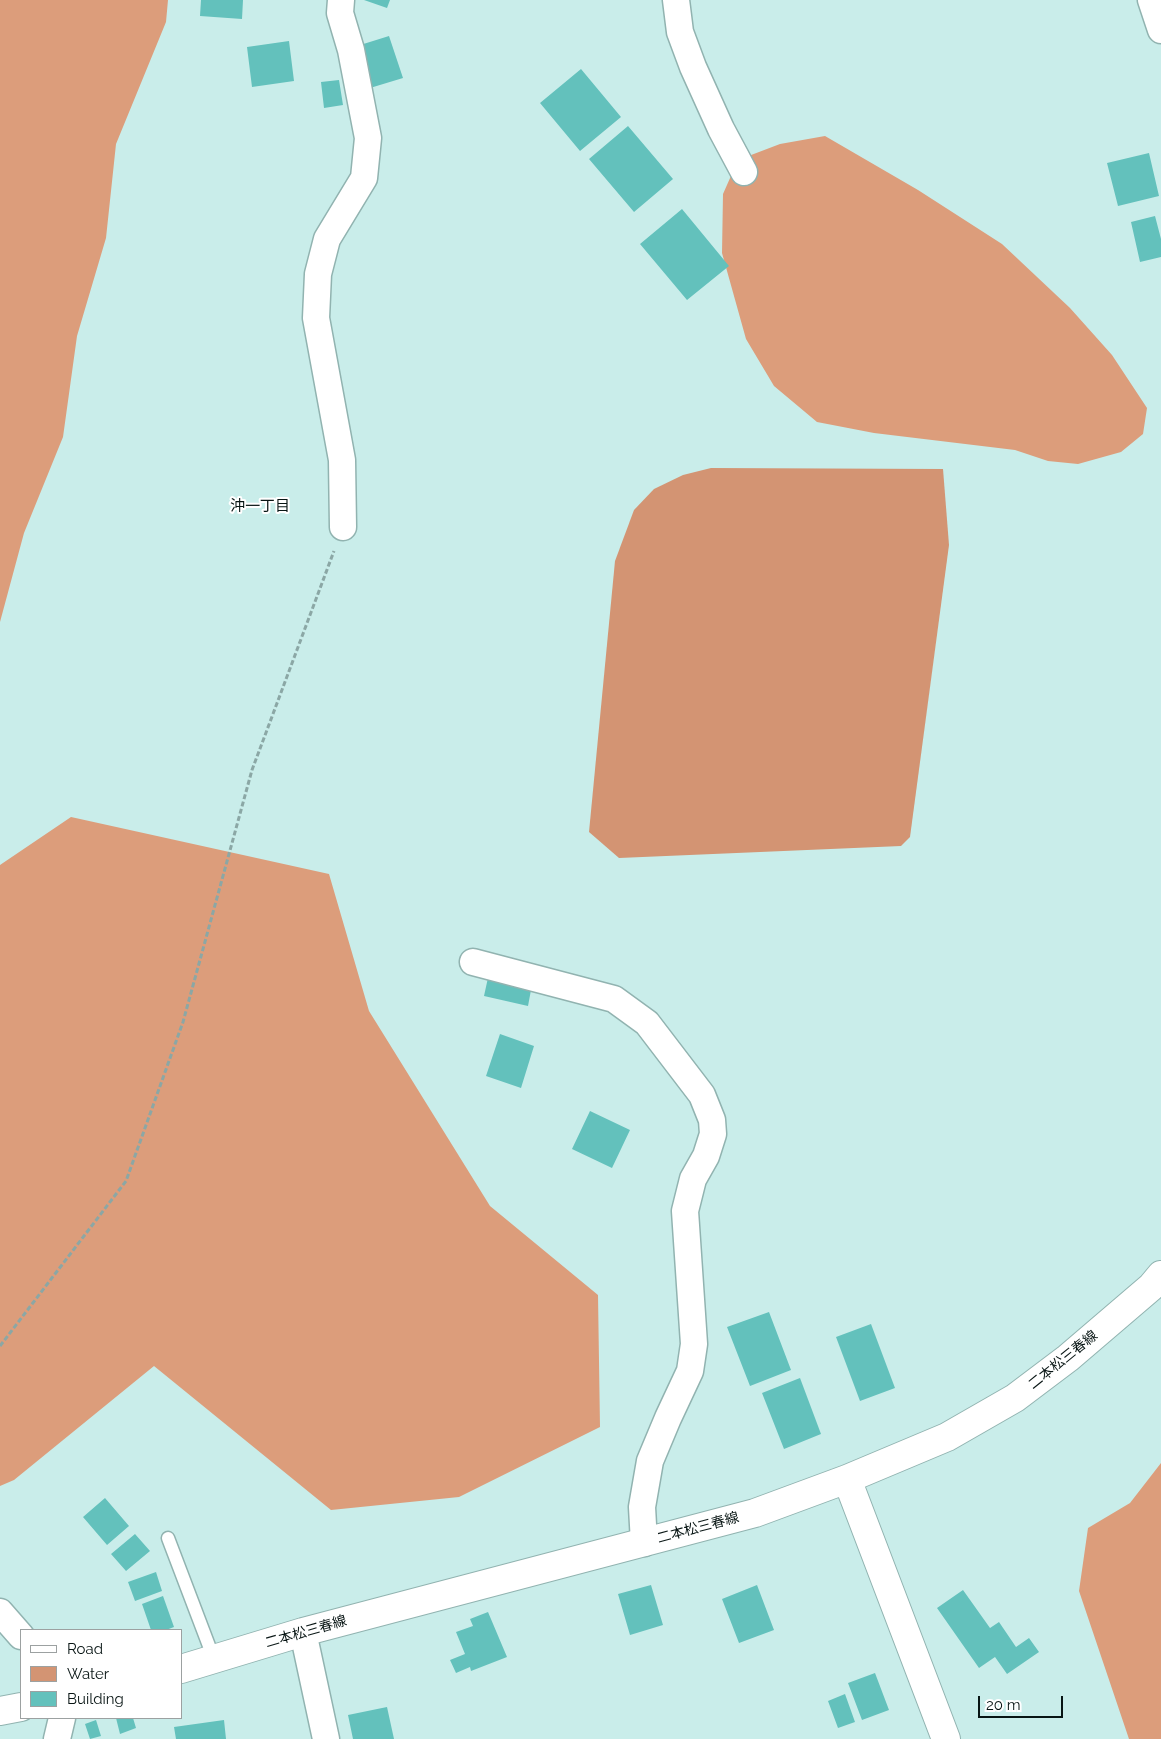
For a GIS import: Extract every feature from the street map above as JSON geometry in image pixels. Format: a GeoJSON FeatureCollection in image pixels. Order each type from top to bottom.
{"type":"FeatureCollection","features":[{"type":"Feature","properties":{"kind":"main road","name":"二本松三春線"},"geometry":{"type":"LineString","coordinates":[[182,1669],[303,1632],[755,1513],[847,1479],[947,1437],[1015,1398],[1068,1358],[1151,1287],[1161,1275]]}},
{"type":"Feature","properties":{"kind":"main road"},"geometry":{"type":"LineString","coordinates":[[847,1479],[946,1739]]}},
{"type":"Feature","properties":{"kind":"main road"},"geometry":{"type":"LineString","coordinates":[[0,1711],[20,1707]]}},
{"type":"Feature","properties":{"kind":"street"},"geometry":{"type":"LineString","coordinates":[[342,0],[340,13],[351,50],[368,138],[364,178],[327,239],[318,274],[316,318],[342,460],[343,527]]}},
{"type":"Feature","properties":{"kind":"street"},"geometry":{"type":"LineString","coordinates":[[676,0],[680,32],[692,67],[720,129],[744,172]]}},
{"type":"Feature","properties":{"kind":"street"},"geometry":{"type":"LineString","coordinates":[[1151,0],[1161,30]]}},
{"type":"Feature","properties":{"kind":"street"},"geometry":{"type":"LineString","coordinates":[[472,962],[614,999],[647,1023],[702,1095],[712,1120],[713,1134],[706,1156],[693,1178],[685,1211],[694,1344],[690,1371],[650,1461],[642,1507],[644,1543]]}},
{"type":"Feature","properties":{"kind":"street"},"geometry":{"type":"LineString","coordinates":[[0,1612],[20,1635]]}},
{"type":"Feature","properties":{"kind":"street"},"geometry":{"type":"LineString","coordinates":[[303,1632],[326,1739]]}},
{"type":"Feature","properties":{"kind":"street"},"geometry":{"type":"LineString","coordinates":[[57,1739],[62,1719]]}},
{"type":"Feature","properties":{"kind":"lane"},"geometry":{"type":"LineString","coordinates":[[168,1538],[214,1659]]}},
{"type":"Feature","properties":{"kind":"path"},"geometry":{"type":"LineString","coordinates":[[0,1346],[126,1181],[183,1022],[252,770],[322,588],[343,527]]}},
{"type":"Feature","properties":{"kind":"shaded area"},"geometry":{"type":"Polygon","coordinates":[[[0,0],[168,0],[166,22],[116,144],[106,238],[77,336],[63,437],[24,533],[0,622],[0,0]]]}},
{"type":"Feature","properties":{"kind":"shaded area"},"geometry":{"type":"Polygon","coordinates":[[[825,136],[918,190],[1002,244],[1070,308],[1112,355],[1147,408],[1143,434],[1121,452],[1078,464],[1048,461],[1015,450],[874,433],[817,422],[774,386],[746,339],[722,253],[723,194],[738,160],[780,144],[825,136]]]}},
{"type":"Feature","properties":{"kind":"shaded area"},"geometry":{"type":"Polygon","coordinates":[[[71,817],[329,874],[369,1011],[490,1206],[598,1295],[600,1427],[459,1497],[331,1510],[154,1366],[14,1480],[0,1486],[0,865],[71,817]]]}},
{"type":"Feature","properties":{"kind":"shaded area"},"geometry":{"type":"Polygon","coordinates":[[[1161,1463],[1161,1739],[1129,1739],[1079,1591],[1088,1528],[1130,1503],[1161,1463]]]}},
{"type":"Feature","properties":{"kind":"water"},"geometry":{"type":"Polygon","coordinates":[[[711,468],[943,469],[949,545],[910,837],[901,846],[619,858],[589,832],[615,561],[634,510],[654,489],[683,475],[711,468]]]}},
{"type":"Feature","properties":{"kind":"building"},"geometry":{"type":"Polygon","coordinates":[[[201,0],[243,0],[242,19],[200,16],[201,0]]]}},
{"type":"Feature","properties":{"kind":"building"},"geometry":{"type":"Polygon","coordinates":[[[364,0],[390,0],[387,8],[364,0]]]}},
{"type":"Feature","properties":{"kind":"building"},"geometry":{"type":"Polygon","coordinates":[[[389,36],[403,78],[370,88],[357,46],[389,36]]]}},
{"type":"Feature","properties":{"kind":"building"},"geometry":{"type":"Polygon","coordinates":[[[289,41],[294,81],[252,87],[247,47],[289,41]]]}},
{"type":"Feature","properties":{"kind":"building"},"geometry":{"type":"Polygon","coordinates":[[[581,69],[621,117],[580,151],[540,103],[581,69]]]}},
{"type":"Feature","properties":{"kind":"building"},"geometry":{"type":"Polygon","coordinates":[[[339,80],[343,105],[324,108],[321,82],[339,80]]]}},
{"type":"Feature","properties":{"kind":"building"},"geometry":{"type":"Polygon","coordinates":[[[628,126],[673,179],[634,212],[589,159],[628,126]]]}},
{"type":"Feature","properties":{"kind":"building"},"geometry":{"type":"Polygon","coordinates":[[[1149,153],[1159,196],[1118,206],[1107,163],[1149,153]]]}},
{"type":"Feature","properties":{"kind":"building"},"geometry":{"type":"Polygon","coordinates":[[[682,209],[729,266],[687,300],[640,244],[682,209]]]}},
{"type":"Feature","properties":{"kind":"building"},"geometry":{"type":"Polygon","coordinates":[[[1155,216],[1161,239],[1161,257],[1140,262],[1131,222],[1155,216]]]}},
{"type":"Feature","properties":{"kind":"building"},"geometry":{"type":"Polygon","coordinates":[[[491,964],[534,974],[528,1006],[484,996],[491,964]]]}},
{"type":"Feature","properties":{"kind":"building"},"geometry":{"type":"Polygon","coordinates":[[[500,1034],[534,1046],[521,1088],[486,1076],[500,1034]]]}},
{"type":"Feature","properties":{"kind":"building"},"geometry":{"type":"Polygon","coordinates":[[[590,1111],[630,1130],[612,1168],[572,1149],[590,1111]]]}},
{"type":"Feature","properties":{"kind":"building"},"geometry":{"type":"Polygon","coordinates":[[[769,1312],[791,1370],[750,1386],[727,1327],[769,1312]]]}},
{"type":"Feature","properties":{"kind":"building"},"geometry":{"type":"Polygon","coordinates":[[[871,1324],[895,1388],[860,1401],[836,1337],[871,1324]]]}},
{"type":"Feature","properties":{"kind":"building"},"geometry":{"type":"Polygon","coordinates":[[[800,1378],[821,1434],[784,1449],[762,1393],[800,1378]]]}},
{"type":"Feature","properties":{"kind":"building"},"geometry":{"type":"Polygon","coordinates":[[[105,1498],[129,1526],[107,1545],[83,1517],[105,1498]]]}},
{"type":"Feature","properties":{"kind":"building"},"geometry":{"type":"Polygon","coordinates":[[[135,1534],[150,1551],[126,1571],[111,1554],[135,1534]]]}},
{"type":"Feature","properties":{"kind":"building"},"geometry":{"type":"Polygon","coordinates":[[[156,1572],[162,1591],[135,1601],[128,1582],[156,1572]]]}},
{"type":"Feature","properties":{"kind":"building"},"geometry":{"type":"Polygon","coordinates":[[[651,1585],[663,1625],[630,1635],[618,1594],[651,1585]]]}},
{"type":"Feature","properties":{"kind":"building"},"geometry":{"type":"Polygon","coordinates":[[[757,1585],[774,1630],[739,1643],[722,1599],[757,1585]]]}},
{"type":"Feature","properties":{"kind":"building"},"geometry":{"type":"Polygon","coordinates":[[[963,1590],[990,1628],[999,1622],[1016,1647],[1029,1638],[1039,1652],[1007,1674],[995,1657],[979,1668],[937,1608],[963,1590]]]}},
{"type":"Feature","properties":{"kind":"building"},"geometry":{"type":"Polygon","coordinates":[[[163,1596],[174,1627],[169,1629],[151,1629],[142,1604],[163,1596]]]}},
{"type":"Feature","properties":{"kind":"building"},"geometry":{"type":"Polygon","coordinates":[[[488,1612],[507,1657],[471,1671],[470,1667],[456,1673],[450,1660],[465,1654],[456,1632],[473,1626],[470,1619],[488,1612]]]}},
{"type":"Feature","properties":{"kind":"building"},"geometry":{"type":"Polygon","coordinates":[[[875,1673],[889,1710],[862,1720],[848,1683],[875,1673]]]}},
{"type":"Feature","properties":{"kind":"building"},"geometry":{"type":"Polygon","coordinates":[[[845,1694],[855,1722],[838,1728],[828,1701],[845,1694]]]}},
{"type":"Feature","properties":{"kind":"building"},"geometry":{"type":"Polygon","coordinates":[[[387,1707],[394,1739],[353,1739],[348,1715],[387,1707]]]}},
{"type":"Feature","properties":{"kind":"building"},"geometry":{"type":"Polygon","coordinates":[[[116,1719],[133,1719],[136,1728],[120,1734],[116,1719]]]}},
{"type":"Feature","properties":{"kind":"building"},"geometry":{"type":"Polygon","coordinates":[[[96,1720],[101,1736],[90,1739],[85,1724],[96,1720]]]}},
{"type":"Feature","properties":{"kind":"building"},"geometry":{"type":"Polygon","coordinates":[[[224,1720],[226,1739],[176,1739],[174,1727],[224,1720]]]}},
{"type":"Feature","properties":{"kind":"district","name":"沖一丁目"},"geometry":{"type":"Point","coordinates":[260,506]}}]}
